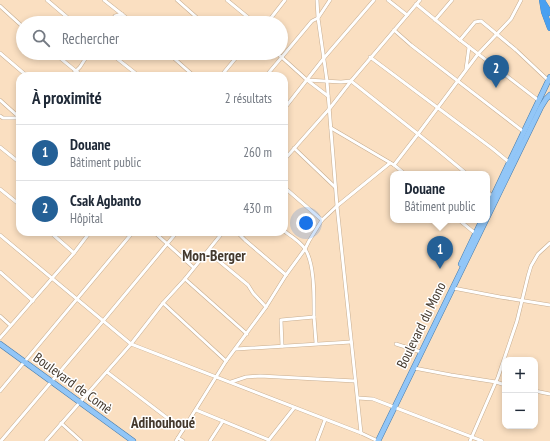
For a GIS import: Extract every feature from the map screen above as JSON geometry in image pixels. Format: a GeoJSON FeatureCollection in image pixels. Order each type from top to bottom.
{"type":"FeatureCollection","features":[{"type":"Feature","properties":{"kind":"highway"},"geometry":{"type":"LineString","coordinates":[[542,0],[550,13]]}},
{"type":"Feature","properties":{"kind":"highway"},"geometry":{"type":"LineString","coordinates":[[542,0],[544,12],[550,28]]}},
{"type":"Feature","properties":{"kind":"main road","name":"Boulevard du Mono"},"geometry":{"type":"LineString","coordinates":[[490,204],[511,164],[525,134],[538,100],[549,79]]}},
{"type":"Feature","properties":{"kind":"main road","name":"Boulevard du Mono"},"geometry":{"type":"LineString","coordinates":[[525,134],[550,95]]}},
{"type":"Feature","properties":{"kind":"main road","name":"Boulevard du Mono"},"geometry":{"type":"LineString","coordinates":[[490,210],[494,198]]}},
{"type":"Feature","properties":{"kind":"main road","name":"Boulevard du Mono"},"geometry":{"type":"LineString","coordinates":[[393,407],[453,288],[481,223]]}},
{"type":"Feature","properties":{"kind":"main road","name":"Boulevard du Mono"},"geometry":{"type":"LineString","coordinates":[[376,441],[477,235],[484,223]]}},
{"type":"Feature","properties":{"kind":"main road","name":"Boulevard de Comè"},"geometry":{"type":"LineString","coordinates":[[0,344],[133,441]]}},
{"type":"Feature","properties":{"kind":"street"},"geometry":{"type":"LineString","coordinates":[[47,0],[66,16]]}},
{"type":"Feature","properties":{"kind":"street"},"geometry":{"type":"LineString","coordinates":[[104,0],[124,16]]}},
{"type":"Feature","properties":{"kind":"street"},"geometry":{"type":"LineString","coordinates":[[177,0],[195,16]]}},
{"type":"Feature","properties":{"kind":"street"},"geometry":{"type":"LineString","coordinates":[[227,0],[246,16]]}},
{"type":"Feature","properties":{"kind":"street"},"geometry":{"type":"LineString","coordinates":[[272,16],[284,0]]}},
{"type":"Feature","properties":{"kind":"street"},"geometry":{"type":"LineString","coordinates":[[317,0],[318,18],[328,81],[337,206],[361,433]]}},
{"type":"Feature","properties":{"kind":"street"},"geometry":{"type":"LineString","coordinates":[[288,51],[312,21],[318,18],[330,0]]}},
{"type":"Feature","properties":{"kind":"street"},"geometry":{"type":"LineString","coordinates":[[288,104],[324,58],[374,0]]}},
{"type":"Feature","properties":{"kind":"street"},"geometry":{"type":"LineString","coordinates":[[388,0],[407,15]]}},
{"type":"Feature","properties":{"kind":"street"},"geometry":{"type":"LineString","coordinates":[[288,155],[330,108],[370,57],[420,0]]}},
{"type":"Feature","properties":{"kind":"street"},"geometry":{"type":"LineString","coordinates":[[435,20],[452,0]]}},
{"type":"Feature","properties":{"kind":"street"},"geometry":{"type":"LineString","coordinates":[[184,441],[177,439],[218,376],[226,361],[266,307],[286,275],[305,249],[322,220],[337,206],[392,164],[418,134],[478,54],[511,19],[518,9],[520,0]]}},
{"type":"Feature","properties":{"kind":"street"},"geometry":{"type":"LineString","coordinates":[[416,4],[538,100]]}},
{"type":"Feature","properties":{"kind":"street"},"geometry":{"type":"LineString","coordinates":[[0,6],[16,21]]}},
{"type":"Feature","properties":{"kind":"street"},"geometry":{"type":"LineString","coordinates":[[114,9],[115,16],[122,14]]}},
{"type":"Feature","properties":{"kind":"street"},"geometry":{"type":"LineString","coordinates":[[460,40],[475,22],[481,21],[549,79]]}},
{"type":"Feature","properties":{"kind":"street"},"geometry":{"type":"LineString","coordinates":[[394,30],[525,134]]}},
{"type":"Feature","properties":{"kind":"street"},"geometry":{"type":"LineString","coordinates":[[466,70],[469,47]]}},
{"type":"Feature","properties":{"kind":"street"},"geometry":{"type":"LineString","coordinates":[[0,54],[21,72]]}},
{"type":"Feature","properties":{"kind":"street"},"geometry":{"type":"LineString","coordinates":[[370,57],[511,164]]}},
{"type":"Feature","properties":{"kind":"street"},"geometry":{"type":"LineString","coordinates":[[63,60],[76,71],[84,60]]}},
{"type":"Feature","properties":{"kind":"street"},"geometry":{"type":"LineString","coordinates":[[119,60],[133,72]]}},
{"type":"Feature","properties":{"kind":"street"},"geometry":{"type":"LineString","coordinates":[[176,60],[189,72]]}},
{"type":"Feature","properties":{"kind":"street"},"geometry":{"type":"LineString","coordinates":[[224,72],[234,60]]}},
{"type":"Feature","properties":{"kind":"street"},"geometry":{"type":"LineString","coordinates":[[270,72],[280,60]]}},
{"type":"Feature","properties":{"kind":"street"},"geometry":{"type":"LineString","coordinates":[[284,60],[328,96]]}},
{"type":"Feature","properties":{"kind":"street"},"geometry":{"type":"LineString","coordinates":[[307,80],[351,81],[463,171]]}},
{"type":"Feature","properties":{"kind":"street"},"geometry":{"type":"LineString","coordinates":[[0,100],[16,114]]}},
{"type":"Feature","properties":{"kind":"street"},"geometry":{"type":"LineString","coordinates":[[0,116],[3,118],[16,118]]}},
{"type":"Feature","properties":{"kind":"street"},"geometry":{"type":"LineString","coordinates":[[331,128],[392,164],[400,171]]}},
{"type":"Feature","properties":{"kind":"street"},"geometry":{"type":"LineString","coordinates":[[0,147],[16,160]]}},
{"type":"Feature","properties":{"kind":"street"},"geometry":{"type":"LineString","coordinates":[[294,148],[336,187]]}},
{"type":"Feature","properties":{"kind":"street"},"geometry":{"type":"LineString","coordinates":[[0,189],[16,202]]}},
{"type":"Feature","properties":{"kind":"street"},"geometry":{"type":"LineString","coordinates":[[288,190],[322,220]]}},
{"type":"Feature","properties":{"kind":"street"},"geometry":{"type":"LineString","coordinates":[[490,195],[494,198]]}},
{"type":"Feature","properties":{"kind":"street"},"geometry":{"type":"LineString","coordinates":[[463,223],[477,235]]}},
{"type":"Feature","properties":{"kind":"street"},"geometry":{"type":"LineString","coordinates":[[288,234],[305,249],[312,273],[316,343]]}},
{"type":"Feature","properties":{"kind":"street"},"geometry":{"type":"LineString","coordinates":[[0,235],[131,344],[218,376],[294,408],[361,433],[376,441]]}},
{"type":"Feature","properties":{"kind":"street"},"geometry":{"type":"LineString","coordinates":[[55,236],[74,253]]}},
{"type":"Feature","properties":{"kind":"street"},"geometry":{"type":"LineString","coordinates":[[0,338],[87,236]]}},
{"type":"Feature","properties":{"kind":"street"},"geometry":{"type":"LineString","coordinates":[[0,390],[130,236]]}},
{"type":"Feature","properties":{"kind":"street"},"geometry":{"type":"LineString","coordinates":[[158,236],[194,267]]}},
{"type":"Feature","properties":{"kind":"street"},"geometry":{"type":"LineString","coordinates":[[2,441],[174,236]]}},
{"type":"Feature","properties":{"kind":"street"},"geometry":{"type":"LineString","coordinates":[[46,441],[131,344],[163,302],[185,279],[221,236]]}},
{"type":"Feature","properties":{"kind":"street"},"geometry":{"type":"LineString","coordinates":[[241,236],[286,275]]}},
{"type":"Feature","properties":{"kind":"street"},"geometry":{"type":"LineString","coordinates":[[470,441],[496,382],[517,322],[528,276],[534,261],[541,250],[550,243]]}},
{"type":"Feature","properties":{"kind":"street"},"geometry":{"type":"LineString","coordinates":[[208,252],[248,285],[266,307]]}},
{"type":"Feature","properties":{"kind":"street"},"geometry":{"type":"LineString","coordinates":[[0,272],[33,300]]}},
{"type":"Feature","properties":{"kind":"street"},"geometry":{"type":"LineString","coordinates":[[185,279],[247,334]]}},
{"type":"Feature","properties":{"kind":"street"},"geometry":{"type":"LineString","coordinates":[[453,288],[550,305]]}},
{"type":"Feature","properties":{"kind":"street"},"geometry":{"type":"LineString","coordinates":[[163,302],[226,361]]}},
{"type":"Feature","properties":{"kind":"street"},"geometry":{"type":"LineString","coordinates":[[0,316],[10,326]]}},
{"type":"Feature","properties":{"kind":"street"},"geometry":{"type":"LineString","coordinates":[[282,346],[281,320],[314,317]]}},
{"type":"Feature","properties":{"kind":"street"},"geometry":{"type":"LineString","coordinates":[[236,349],[351,342]]}},
{"type":"Feature","properties":{"kind":"street"},"geometry":{"type":"LineString","coordinates":[[396,344],[420,352]]}},
{"type":"Feature","properties":{"kind":"street"},"geometry":{"type":"LineString","coordinates":[[414,368],[502,384]]}},
{"type":"Feature","properties":{"kind":"street"},"geometry":{"type":"LineString","coordinates":[[107,372],[183,430]]}},
{"type":"Feature","properties":{"kind":"street"},"geometry":{"type":"LineString","coordinates":[[231,382],[246,377],[260,376],[355,381]]}},
{"type":"Feature","properties":{"kind":"street"},"geometry":{"type":"LineString","coordinates":[[538,392],[550,394]]}},
{"type":"Feature","properties":{"kind":"street"},"geometry":{"type":"LineString","coordinates":[[358,398],[373,399],[482,441]]}},
{"type":"Feature","properties":{"kind":"street"},"geometry":{"type":"LineString","coordinates":[[196,410],[268,440],[294,408]]}},
{"type":"Feature","properties":{"kind":"street"},"geometry":{"type":"LineString","coordinates":[[317,441],[325,420]]}},
{"type":"Feature","properties":{"kind":"street"},"geometry":{"type":"LineString","coordinates":[[210,441],[223,421]]}},
{"type":"Feature","properties":{"kind":"street"},"geometry":{"type":"LineString","coordinates":[[61,423],[81,441]]}},
{"type":"Feature","properties":{"kind":"place","name":"Csak Agbanto"},"geometry":{"type":"Point","coordinates":[496,88]}},
{"type":"Feature","properties":{"kind":"place","name":"Douane"},"geometry":{"type":"Point","coordinates":[440,269]}},
{"type":"Feature","properties":{"kind":"district","name":"Mon-Berger"},"geometry":{"type":"Point","coordinates":[214,256]}},
{"type":"Feature","properties":{"kind":"district","name":"Adihouhoué"},"geometry":{"type":"Point","coordinates":[163,423]}}]}
